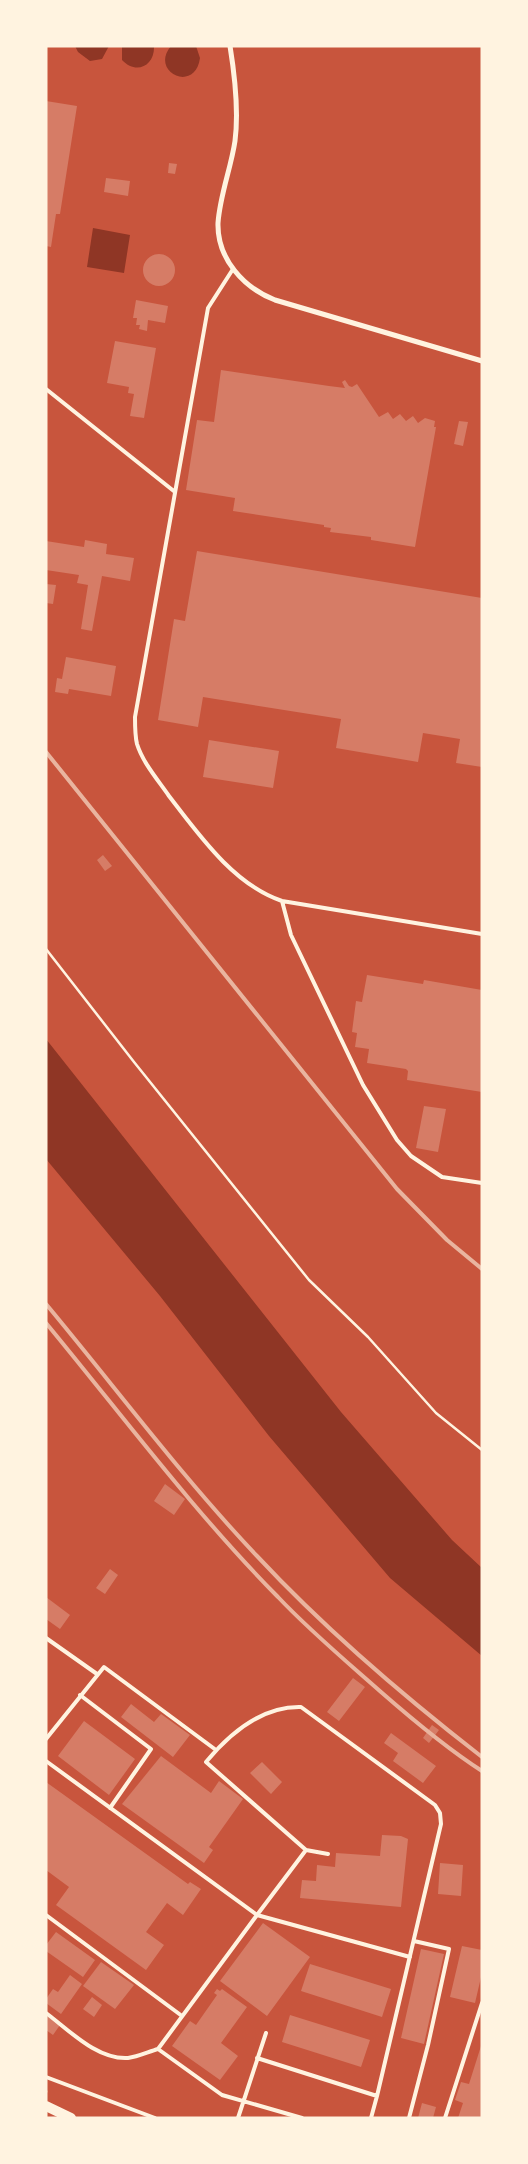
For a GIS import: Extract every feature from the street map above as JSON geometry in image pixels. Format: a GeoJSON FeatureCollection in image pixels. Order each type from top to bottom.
{"type":"FeatureCollection","features":[{"type":"Feature","properties":{"kind":"main road"},"geometry":{"type":"LineString","coordinates":[[46,2106],[71,2118]]}},
{"type":"Feature","properties":{"kind":"street"},"geometry":{"type":"LineString","coordinates":[[230,46],[236,80],[235,140],[218,222],[222,247],[233,269],[252,288],[275,300],[482,361]]}},
{"type":"Feature","properties":{"kind":"lane"},"geometry":{"type":"LineString","coordinates":[[233,269],[208,308],[135,717],[137,743],[143,757],[160,784],[207,844],[241,878],[266,896],[282,901],[482,934]]}},
{"type":"Feature","properties":{"kind":"lane"},"geometry":{"type":"LineString","coordinates":[[46,389],[175,492]]}},
{"type":"Feature","properties":{"kind":"lane"},"geometry":{"type":"LineString","coordinates":[[282,901],[292,935],[363,1085],[397,1140],[410,1156],[442,1177],[482,1183]]}},
{"type":"Feature","properties":{"kind":"lane"},"geometry":{"type":"LineString","coordinates":[[46,1638],[97,1674]]}},
{"type":"Feature","properties":{"kind":"lane"},"geometry":{"type":"LineString","coordinates":[[46,1739],[104,1667],[216,1750]]}},
{"type":"Feature","properties":{"kind":"lane"},"geometry":{"type":"LineString","coordinates":[[80,1695],[152,1749],[110,1808]]}},
{"type":"Feature","properties":{"kind":"lane"},"geometry":{"type":"LineString","coordinates":[[328,1854],[306,1850],[206,1762],[216,1750],[253,1719],[273,1710],[301,1707],[434,1805],[440,1813],[441,1824],[371,2118]]}},
{"type":"Feature","properties":{"kind":"lane"},"geometry":{"type":"LineString","coordinates":[[46,1761],[257,1914],[410,1956]]}},
{"type":"Feature","properties":{"kind":"lane"},"geometry":{"type":"LineString","coordinates":[[46,2014],[88,2044],[109,2055],[128,2058],[158,2049],[306,1850]]}},
{"type":"Feature","properties":{"kind":"lane"},"geometry":{"type":"LineString","coordinates":[[46,1914],[182,2016]]}},
{"type":"Feature","properties":{"kind":"lane"},"geometry":{"type":"LineString","coordinates":[[408,2118],[428,2045],[449,1948],[414,1941]]}},
{"type":"Feature","properties":{"kind":"lane"},"geometry":{"type":"LineString","coordinates":[[445,2118],[482,2003]]}},
{"type":"Feature","properties":{"kind":"lane"},"geometry":{"type":"LineString","coordinates":[[238,2118],[266,2033]]}},
{"type":"Feature","properties":{"kind":"lane"},"geometry":{"type":"LineString","coordinates":[[158,2049],[222,2095],[302,2118]]}},
{"type":"Feature","properties":{"kind":"lane"},"geometry":{"type":"LineString","coordinates":[[257,2058],[377,2096]]}},
{"type":"Feature","properties":{"kind":"lane"},"geometry":{"type":"LineString","coordinates":[[46,2077],[155,2118]]}},
{"type":"Feature","properties":{"kind":"path"},"geometry":{"type":"LineString","coordinates":[[46,949],[309,1280],[368,1337],[436,1413],[482,1450]]}},
{"type":"Feature","properties":{"kind":"shaded area"},"geometry":{"type":"Polygon","coordinates":[[[75,46],[109,46],[102,59],[90,61],[78,52],[75,46]]]}},
{"type":"Feature","properties":{"kind":"shaded area"},"geometry":{"type":"Polygon","coordinates":[[[122,46],[154,46],[148,63],[144,66],[133,67],[127,65],[122,60],[122,46]]]}},
{"type":"Feature","properties":{"kind":"shaded area"},"geometry":{"type":"Polygon","coordinates":[[[171,46],[196,46],[200,58],[196,69],[190,75],[183,77],[169,71],[166,64],[166,55],[171,46]]]}},
{"type":"Feature","properties":{"kind":"shaded area"},"geometry":{"type":"Polygon","coordinates":[[[93,228],[130,235],[124,273],[87,267],[93,228]]]}},
{"type":"Feature","properties":{"kind":"shaded area"},"geometry":{"type":"Polygon","coordinates":[[[46,1039],[341,1412],[452,1540],[482,1568],[482,1656],[390,1578],[269,1436],[160,1296],[46,1159],[46,1039]]]}},
{"type":"Feature","properties":{"kind":"building"},"geometry":{"type":"Polygon","coordinates":[[[46,101],[77,106],[60,214],[56,214],[51,247],[46,246],[46,101]]]}},
{"type":"Feature","properties":{"kind":"building"},"geometry":{"type":"Polygon","coordinates":[[[169,163],[177,164],[175,174],[168,173],[169,163]]]}},
{"type":"Feature","properties":{"kind":"building"},"geometry":{"type":"Polygon","coordinates":[[[106,178],[130,181],[128,196],[104,192],[106,178]]]}},
{"type":"Feature","properties":{"kind":"building"},"geometry":{"type":"Polygon","coordinates":[[[159,254],[165,255],[170,259],[174,264],[174,276],[170,281],[165,285],[159,286],[153,285],[148,281],[144,276],[143,270],[144,264],[148,259],[153,255],[159,254]]]}},
{"type":"Feature","properties":{"kind":"building"},"geometry":{"type":"Polygon","coordinates":[[[136,300],[168,306],[165,323],[148,320],[147,331],[139,329],[140,325],[136,325],[137,318],[133,318],[136,300]]]}},
{"type":"Feature","properties":{"kind":"building"},"geometry":{"type":"Polygon","coordinates":[[[115,341],[156,348],[144,418],[130,416],[134,394],[128,393],[129,387],[107,383],[115,341]]]}},
{"type":"Feature","properties":{"kind":"building"},"geometry":{"type":"Polygon","coordinates":[[[221,370],[345,388],[342,382],[345,380],[352,387],[357,384],[379,417],[388,412],[393,419],[400,414],[406,421],[413,416],[418,423],[425,418],[435,421],[434,427],[436,427],[415,547],[371,540],[371,537],[330,532],[331,528],[324,527],[324,525],[233,511],[235,498],[186,490],[197,420],[214,422],[221,370]]]}},
{"type":"Feature","properties":{"kind":"building"},"geometry":{"type":"Polygon","coordinates":[[[459,421],[468,422],[463,446],[454,444],[459,421]]]}},
{"type":"Feature","properties":{"kind":"building"},"geometry":{"type":"Polygon","coordinates":[[[85,540],[107,544],[106,554],[134,558],[130,581],[102,576],[92,631],[81,629],[88,585],[77,583],[79,575],[46,570],[46,541],[84,547],[85,540]]]}},
{"type":"Feature","properties":{"kind":"building"},"geometry":{"type":"Polygon","coordinates":[[[197,551],[482,598],[482,767],[456,763],[460,739],[423,733],[418,762],[336,748],[341,719],[203,697],[198,727],[158,720],[174,619],[185,621],[197,551]]]}},
{"type":"Feature","properties":{"kind":"building"},"geometry":{"type":"Polygon","coordinates":[[[46,584],[56,585],[53,604],[46,603],[46,584]]]}},
{"type":"Feature","properties":{"kind":"building"},"geometry":{"type":"Polygon","coordinates":[[[66,657],[116,666],[111,696],[69,689],[68,694],[55,692],[57,678],[62,679],[66,657]]]}},
{"type":"Feature","properties":{"kind":"building"},"geometry":{"type":"Polygon","coordinates":[[[209,740],[279,751],[273,788],[203,777],[209,740]]]}},
{"type":"Feature","properties":{"kind":"building"},"geometry":{"type":"Polygon","coordinates":[[[103,855],[112,866],[105,871],[97,860],[103,855]]]}},
{"type":"Feature","properties":{"kind":"building"},"geometry":{"type":"Polygon","coordinates":[[[367,975],[423,984],[424,980],[482,990],[482,1092],[407,1080],[408,1071],[406,1069],[367,1063],[369,1049],[355,1047],[357,1033],[352,1032],[356,1001],[362,1002],[367,975]]]}},
{"type":"Feature","properties":{"kind":"building"},"geometry":{"type":"Polygon","coordinates":[[[424,1106],[446,1109],[438,1152],[416,1148],[424,1106]]]}},
{"type":"Feature","properties":{"kind":"building"},"geometry":{"type":"Polygon","coordinates":[[[165,1484],[185,1499],[174,1515],[154,1501],[165,1484]]]}},
{"type":"Feature","properties":{"kind":"building"},"geometry":{"type":"Polygon","coordinates":[[[110,1569],[118,1575],[105,1594],[96,1588],[110,1569]]]}},
{"type":"Feature","properties":{"kind":"building"},"geometry":{"type":"Polygon","coordinates":[[[46,1597],[70,1615],[60,1629],[46,1619],[46,1597]]]}},
{"type":"Feature","properties":{"kind":"building"},"geometry":{"type":"Polygon","coordinates":[[[353,1678],[365,1687],[339,1721],[327,1712],[353,1678]]]}},
{"type":"Feature","properties":{"kind":"building"},"geometry":{"type":"Polygon","coordinates":[[[131,1704],[154,1722],[161,1714],[190,1735],[173,1757],[121,1717],[131,1704]]]}},
{"type":"Feature","properties":{"kind":"building"},"geometry":{"type":"Polygon","coordinates":[[[84,1721],[135,1759],[109,1795],[58,1756],[84,1721]]]}},
{"type":"Feature","properties":{"kind":"building"},"geometry":{"type":"Polygon","coordinates":[[[432,1725],[439,1730],[429,1743],[423,1738],[432,1725]]]}},
{"type":"Feature","properties":{"kind":"building"},"geometry":{"type":"Polygon","coordinates":[[[391,1733],[436,1766],[423,1783],[393,1761],[398,1753],[384,1743],[391,1733]]]}},
{"type":"Feature","properties":{"kind":"building"},"geometry":{"type":"Polygon","coordinates":[[[161,1756],[211,1793],[219,1781],[243,1799],[209,1847],[213,1850],[204,1863],[122,1804],[161,1756]]]}},
{"type":"Feature","properties":{"kind":"building"},"geometry":{"type":"Polygon","coordinates":[[[262,1762],[282,1782],[271,1794],[250,1773],[262,1762]]]}},
{"type":"Feature","properties":{"kind":"building"},"geometry":{"type":"Polygon","coordinates":[[[46,1782],[188,1884],[190,1882],[201,1889],[183,1915],[167,1903],[146,1932],[164,1945],[146,1970],[56,1905],[69,1887],[46,1870],[46,1782]]]}},
{"type":"Feature","properties":{"kind":"building"},"geometry":{"type":"Polygon","coordinates":[[[382,1835],[401,1836],[408,1839],[401,1907],[300,1898],[302,1880],[316,1881],[317,1865],[335,1867],[336,1853],[380,1856],[382,1835]]]}},
{"type":"Feature","properties":{"kind":"building"},"geometry":{"type":"Polygon","coordinates":[[[440,1863],[463,1865],[461,1896],[438,1894],[440,1863]]]}},
{"type":"Feature","properties":{"kind":"building"},"geometry":{"type":"Polygon","coordinates":[[[263,1923],[310,1957],[267,2016],[220,1981],[263,1923]]]}},
{"type":"Feature","properties":{"kind":"building"},"geometry":{"type":"Polygon","coordinates":[[[56,1932],[95,1960],[83,1977],[46,1951],[46,1945],[56,1932]]]}},
{"type":"Feature","properties":{"kind":"building"},"geometry":{"type":"Polygon","coordinates":[[[462,1946],[482,1950],[482,1973],[475,2003],[450,1997],[462,1946]]]}},
{"type":"Feature","properties":{"kind":"building"},"geometry":{"type":"Polygon","coordinates":[[[421,1949],[444,1954],[424,2044],[401,2038],[421,1949]]]}},
{"type":"Feature","properties":{"kind":"building"},"geometry":{"type":"Polygon","coordinates":[[[101,1962],[134,1985],[115,2009],[83,1986],[101,1962]]]}},
{"type":"Feature","properties":{"kind":"building"},"geometry":{"type":"Polygon","coordinates":[[[310,1964],[391,1989],[382,2017],[301,1991],[310,1964]]]}},
{"type":"Feature","properties":{"kind":"building"},"geometry":{"type":"Polygon","coordinates":[[[70,1975],[82,1984],[61,2014],[46,2003],[46,1999],[53,1989],[58,1992],[70,1975]]]}},
{"type":"Feature","properties":{"kind":"building"},"geometry":{"type":"Polygon","coordinates":[[[217,1989],[220,1991],[222,1989],[247,2007],[221,2043],[238,2056],[220,2080],[172,2046],[190,2021],[196,2025],[217,1995],[214,1993],[217,1989]]]}},
{"type":"Feature","properties":{"kind":"building"},"geometry":{"type":"Polygon","coordinates":[[[92,1997],[102,2005],[94,2017],[83,2009],[92,1997]]]}},
{"type":"Feature","properties":{"kind":"building"},"geometry":{"type":"Polygon","coordinates":[[[46,2015],[60,2025],[53,2035],[46,2030],[46,2015]]]}},
{"type":"Feature","properties":{"kind":"building"},"geometry":{"type":"Polygon","coordinates":[[[290,2015],[370,2040],[361,2067],[282,2042],[290,2015]]]}},
{"type":"Feature","properties":{"kind":"building"},"geometry":{"type":"Polygon","coordinates":[[[481,2046],[482,2118],[458,2118],[463,2103],[455,2100],[461,2082],[469,2084],[481,2046]]]}},
{"type":"Feature","properties":{"kind":"building"},"geometry":{"type":"Polygon","coordinates":[[[422,2103],[436,2107],[433,2118],[418,2118],[422,2103]]]}},
{"type":"Feature","properties":{"kind":"railway"},"geometry":{"type":"LineString","coordinates":[[46,752],[397,1189],[447,1240],[482,1269]]}},
{"type":"Feature","properties":{"kind":"railway"},"geometry":{"type":"LineString","coordinates":[[46,1304],[202,1495],[283,1583],[365,1661],[482,1757]]}},
{"type":"Feature","properties":{"kind":"railway"},"geometry":{"type":"LineString","coordinates":[[46,1323],[159,1463],[247,1565],[290,1610],[405,1713],[482,1771]]}}]}
